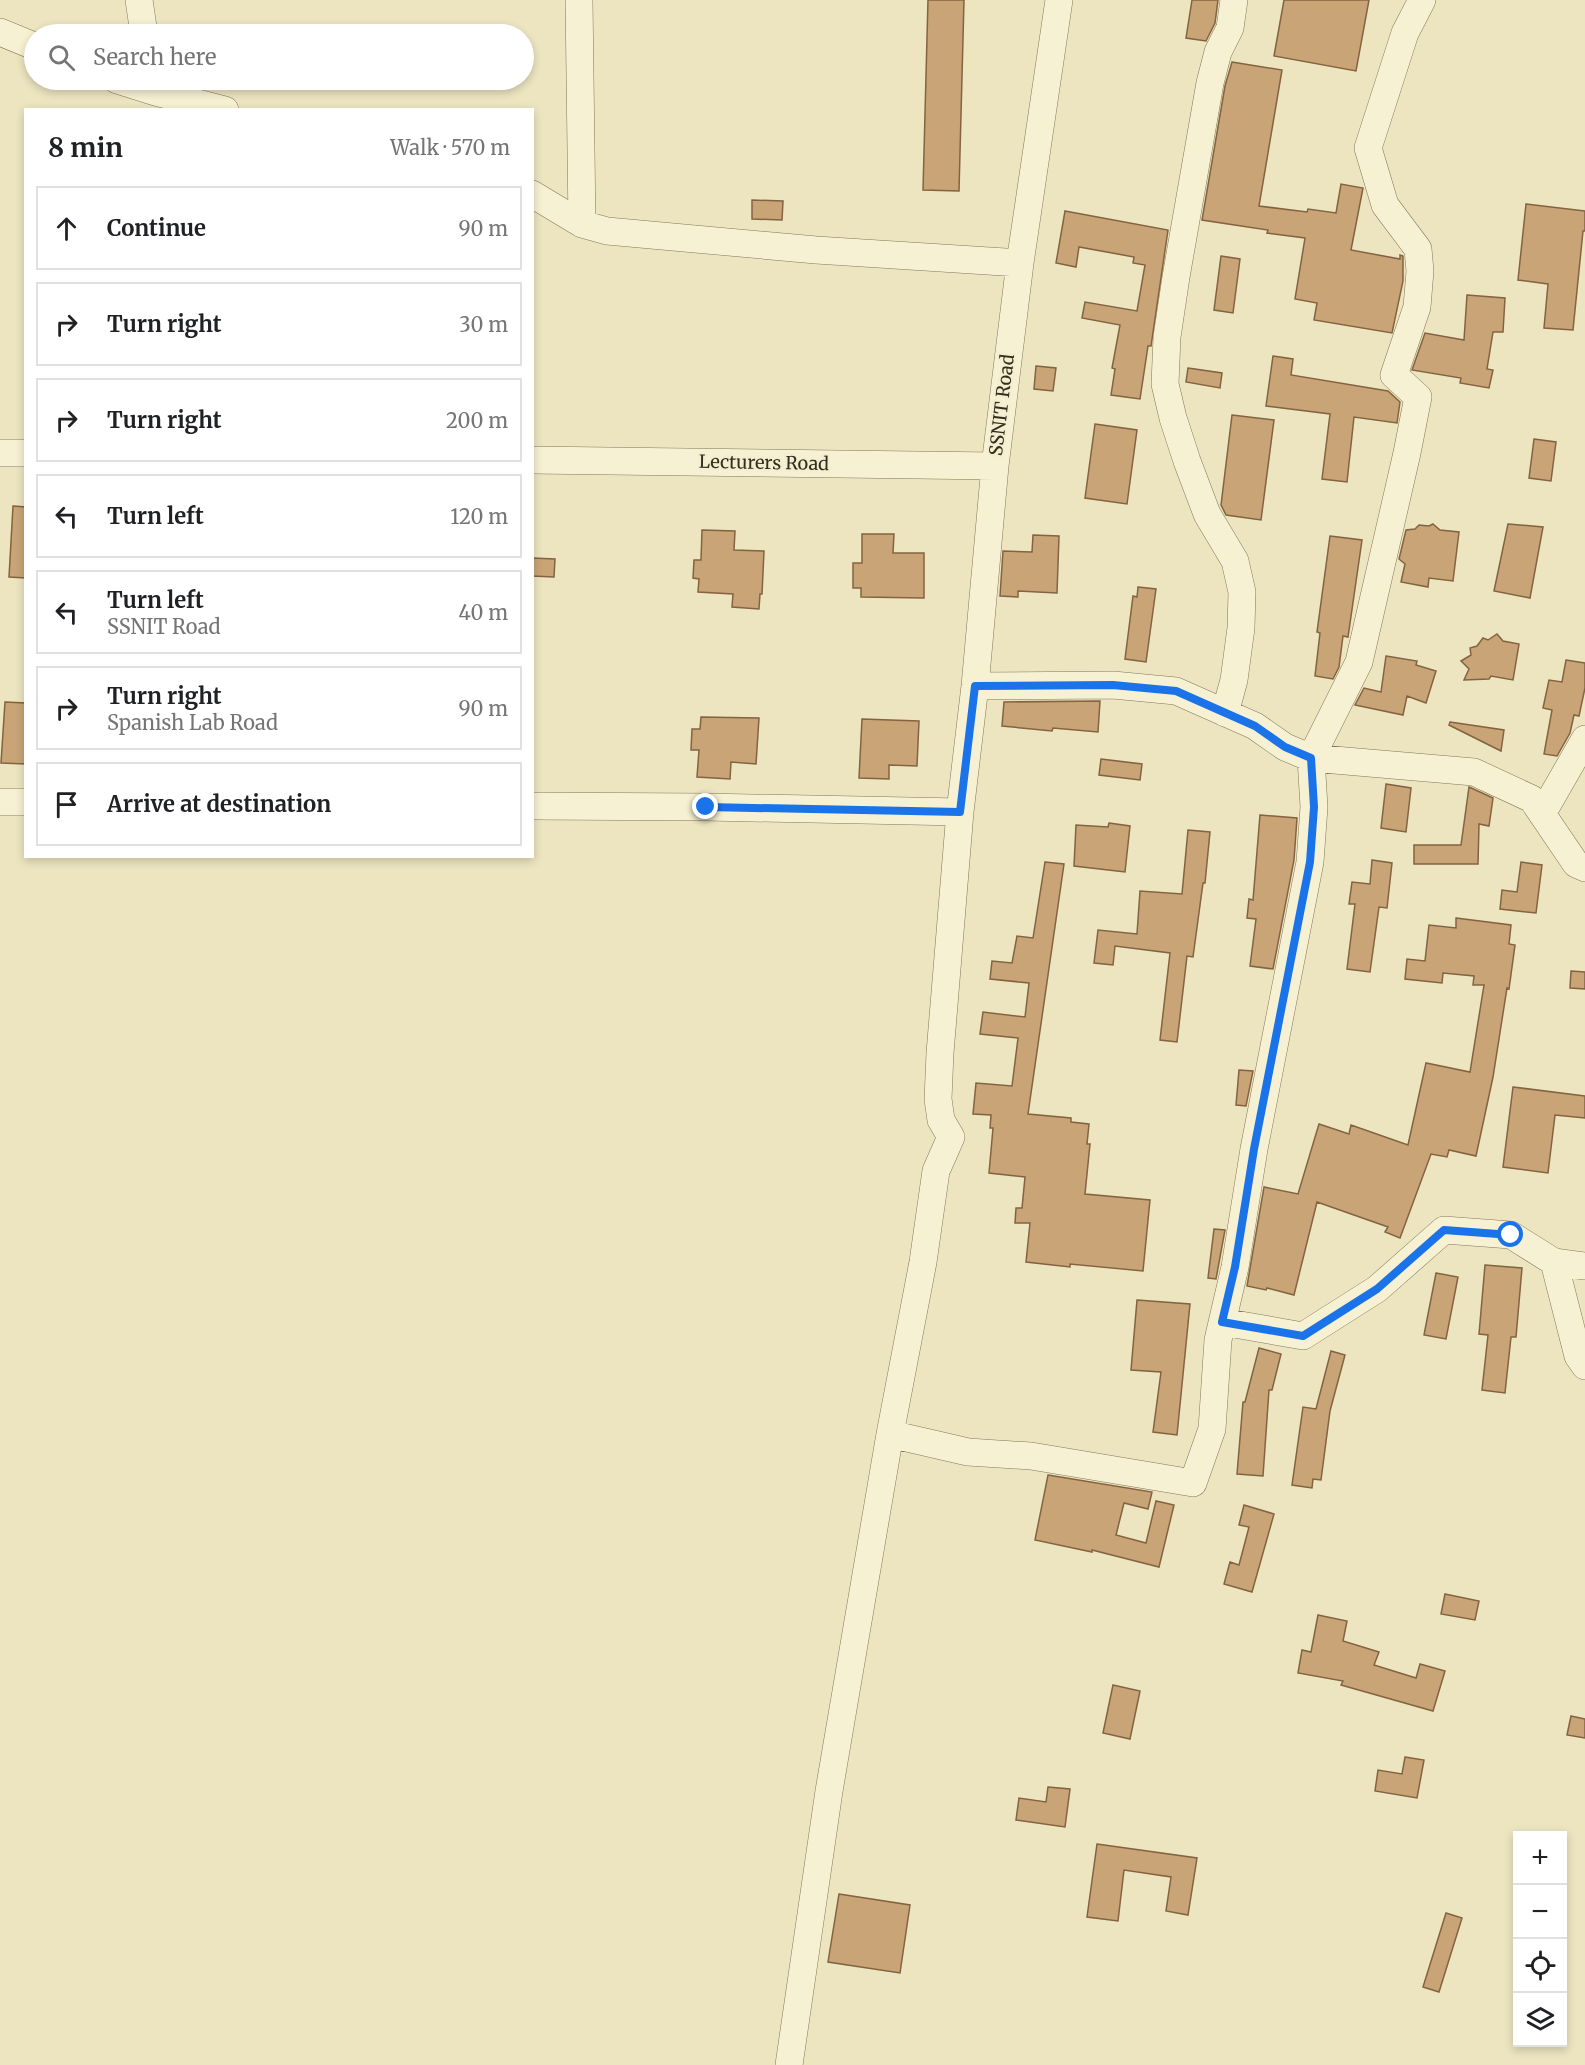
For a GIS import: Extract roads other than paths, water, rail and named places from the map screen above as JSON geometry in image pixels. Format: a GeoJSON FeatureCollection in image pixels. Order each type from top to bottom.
{"type":"FeatureCollection","features":[{"type":"Feature","properties":{"kind":"street"},"geometry":{"type":"LineString","coordinates":[[139,0],[143,24]]}},
{"type":"Feature","properties":{"kind":"street"},"geometry":{"type":"LineString","coordinates":[[579,0],[582,224]]}},
{"type":"Feature","properties":{"kind":"street","name":"SSNIT Road"},"geometry":{"type":"LineString","coordinates":[[789,2065],[829,1791],[890,1434],[923,1262],[936,1171],[951,1137],[941,1120],[938,1099],[960,812],[975,686],[995,466],[1020,263],[1059,0]]}},
{"type":"Feature","properties":{"kind":"street"},"geometry":{"type":"LineString","coordinates":[[1225,713],[1234,680],[1241,628],[1242,592],[1234,561],[1207,514],[1195,482],[1173,418],[1165,384],[1167,337],[1196,158],[1210,83],[1218,52],[1230,28],[1234,0]]}},
{"type":"Feature","properties":{"kind":"street"},"geometry":{"type":"LineString","coordinates":[[890,1434],[968,1452],[1031,1456],[1193,1483],[1212,1429],[1218,1340],[1235,1267],[1256,1139],[1310,862],[1314,807],[1311,758],[1359,662],[1418,397],[1394,375],[1418,307],[1420,271],[1418,249],[1385,206],[1368,148],[1405,33],[1422,0]]}},
{"type":"Feature","properties":{"kind":"street"},"geometry":{"type":"LineString","coordinates":[[0,32],[24,42]]}},
{"type":"Feature","properties":{"kind":"street"},"geometry":{"type":"LineString","coordinates":[[165,90],[219,108]]}},
{"type":"Feature","properties":{"kind":"street"},"geometry":{"type":"LineString","coordinates":[[534,195],[582,224],[607,231],[805,249],[1020,263]]}},
{"type":"Feature","properties":{"kind":"street"},"geometry":{"type":"LineString","coordinates":[[0,453],[24,453]]}},
{"type":"Feature","properties":{"kind":"street","name":"Lecturers Road"},"geometry":{"type":"LineString","coordinates":[[534,460],[995,466]]}},
{"type":"Feature","properties":{"kind":"street"},"geometry":{"type":"LineString","coordinates":[[975,686],[1113,685],[1176,691],[1255,726],[1285,747],[1311,758],[1474,772],[1532,799],[1576,864],[1585,868]]}},
{"type":"Feature","properties":{"kind":"street"},"geometry":{"type":"LineString","coordinates":[[1542,814],[1585,739]]}},
{"type":"Feature","properties":{"kind":"street"},"geometry":{"type":"LineString","coordinates":[[0,802],[24,802]]}},
{"type":"Feature","properties":{"kind":"street"},"geometry":{"type":"LineString","coordinates":[[534,806],[960,812]]}},
{"type":"Feature","properties":{"kind":"street"},"geometry":{"type":"LineString","coordinates":[[1222,1322],[1303,1336],[1377,1289],[1444,1230],[1511,1235],[1554,1262],[1585,1266]]}},
{"type":"Feature","properties":{"kind":"street"},"geometry":{"type":"LineString","coordinates":[[1554,1262],[1578,1356],[1585,1366]]}}]}
